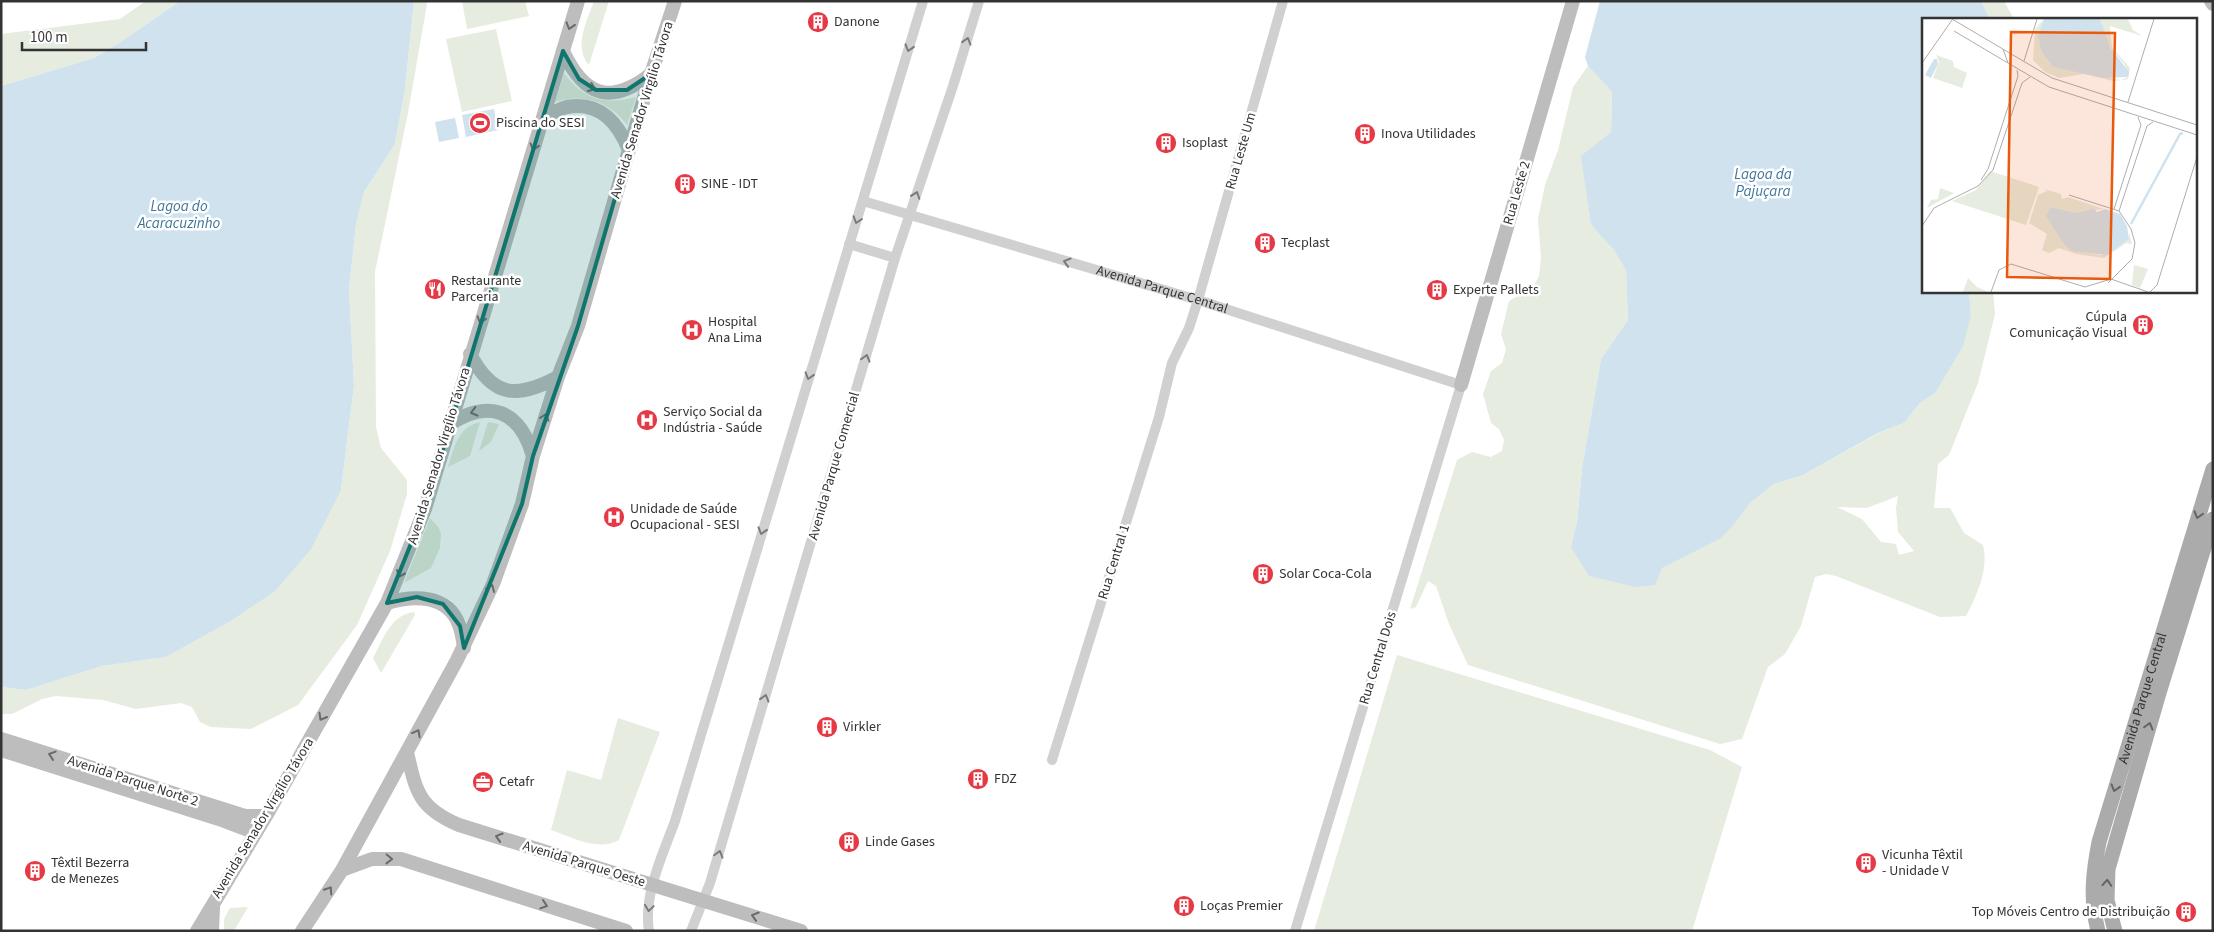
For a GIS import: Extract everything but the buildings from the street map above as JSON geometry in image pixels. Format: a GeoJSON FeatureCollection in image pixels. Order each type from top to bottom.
{"type":"FeatureCollection","features":[{"type":"Feature","properties":{"kind":"main road","name":"Avenida Senador Virgílio Távora"},"geometry":{"type":"LineString","coordinates":[[197,931],[266,816],[387,603],[425,509],[470,354],[578,1]]}},
{"type":"Feature","properties":{"kind":"main road","name":"Avenida Senador Virgílio Távora"},"geometry":{"type":"LineString","coordinates":[[302,931],[342,870],[407,752],[464,648],[493,584],[522,504],[533,456],[558,377],[578,326],[651,74],[675,1]]}},
{"type":"Feature","properties":{"kind":"main road","name":"Rua Leste 2"},"geometry":{"type":"LineString","coordinates":[[1461,385],[1573,1]]}},
{"type":"Feature","properties":{"kind":"main road"},"geometry":{"type":"LineString","coordinates":[[563,51],[579,78],[587,86],[596,90],[616,92],[626,90],[651,74]]}},
{"type":"Feature","properties":{"kind":"main road"},"geometry":{"type":"LineString","coordinates":[[542,120],[566,107],[593,109],[615,123],[629,150]]}},
{"type":"Feature","properties":{"kind":"main road"},"geometry":{"type":"LineString","coordinates":[[470,354],[486,378],[506,390],[526,391],[558,377]]}},
{"type":"Feature","properties":{"kind":"main road"},"geometry":{"type":"LineString","coordinates":[[450,424],[471,412],[489,410],[507,415],[522,428],[533,456]]}},
{"type":"Feature","properties":{"kind":"main road","name":"Avenida Parque Central"},"geometry":{"type":"LineString","coordinates":[[2098,931],[2092,895],[2093,873],[2100,842],[2213,469]]}},
{"type":"Feature","properties":{"kind":"main road","name":"Avenida Parque Central"},"geometry":{"type":"LineString","coordinates":[[2114,931],[2107,900],[2108,869],[2159,693],[2213,519]]}},
{"type":"Feature","properties":{"kind":"main road"},"geometry":{"type":"LineString","coordinates":[[387,603],[417,597],[430,598],[442,604],[454,615],[460,626],[464,648]]}},
{"type":"Feature","properties":{"kind":"main road","name":"Avenida Parque Norte 2"},"geometry":{"type":"LineString","coordinates":[[1,739],[245,816],[266,816]]}},
{"type":"Feature","properties":{"kind":"main road","name":"Avenida Parque Norte 2"},"geometry":{"type":"LineString","coordinates":[[1,750],[219,819],[256,833]]}},
{"type":"Feature","properties":{"kind":"main road","name":"Avenida Parque Oeste"},"geometry":{"type":"LineString","coordinates":[[407,752],[413,780],[427,805],[438,816],[459,825],[801,931]]}},
{"type":"Feature","properties":{"kind":"main road"},"geometry":{"type":"LineString","coordinates":[[342,870],[372,859],[401,859],[626,931]]}},
{"type":"Feature","properties":{"kind":"main road"},"geometry":{"type":"LineString","coordinates":[[212,931],[214,901]]}},
{"type":"Feature","properties":{"kind":"street"},"geometry":{"type":"LineString","coordinates":[[649,931],[648,914],[653,885],[675,821],[923,1]]}},
{"type":"Feature","properties":{"kind":"street","name":"Avenida Parque Comercial"},"geometry":{"type":"LineString","coordinates":[[691,931],[704,901],[895,258],[953,86],[979,1]]}},
{"type":"Feature","properties":{"kind":"street","name":"Rua Leste Um"},"geometry":{"type":"LineString","coordinates":[[1172,363],[1189,328],[1198,300],[1283,1]]}},
{"type":"Feature","properties":{"kind":"street","name":"Avenida Parque Central"},"geometry":{"type":"LineString","coordinates":[[863,201],[1198,300],[1461,385]]}},
{"type":"Feature","properties":{"kind":"street"},"geometry":{"type":"LineString","coordinates":[[849,244],[895,258]]}},
{"type":"Feature","properties":{"kind":"street","name":"Rua Central 1"},"geometry":{"type":"LineString","coordinates":[[1052,760],[1159,417],[1172,363]]}},
{"type":"Feature","properties":{"kind":"street","name":"Rua Central Dois"},"geometry":{"type":"LineString","coordinates":[[1295,931],[1461,385]]}},
{"type":"Feature","properties":{"kind":"highlighted area"},"geometry":{"type":"Polygon","coordinates":[[[563,51],[579,79],[596,90],[627,90],[651,74],[578,326],[533,456],[522,504],[464,648],[460,626],[443,604],[417,597],[387,603],[425,509],[563,51]]]}},
{"type":"Feature","properties":{"kind":"shaded area"},"geometry":{"type":"Polygon","coordinates":[[[146,1],[180,1],[94,58],[1,86],[1,34],[120,19],[146,1]]]}},
{"type":"Feature","properties":{"kind":"shaded area"},"geometry":{"type":"Polygon","coordinates":[[[414,1],[427,1],[427,4],[408,113],[375,272],[376,427],[381,448],[407,480],[407,494],[390,551],[357,625],[298,705],[251,729],[211,727],[200,722],[192,707],[181,703],[136,709],[103,700],[56,696],[42,699],[12,714],[1,714],[1,687],[26,690],[102,666],[166,657],[229,622],[341,490],[354,386],[349,289],[356,225],[364,192],[395,144],[405,89],[414,1]]]}},
{"type":"Feature","properties":{"kind":"shaded area"},"geometry":{"type":"Polygon","coordinates":[[[462,1],[525,1],[529,16],[467,29],[462,1]]]}},
{"type":"Feature","properties":{"kind":"shaded area"},"geometry":{"type":"Polygon","coordinates":[[[594,1],[609,1],[589,65],[584,58],[582,42],[585,25],[594,1]]]}},
{"type":"Feature","properties":{"kind":"shaded area"},"geometry":{"type":"Polygon","coordinates":[[[1981,1],[2004,1],[2013,18],[1990,18],[1981,1]]]}},
{"type":"Feature","properties":{"kind":"shaded area"},"geometry":{"type":"Polygon","coordinates":[[[496,29],[512,101],[462,112],[446,39],[496,29]]]}},
{"type":"Feature","properties":{"kind":"shaded area"},"geometry":{"type":"Polygon","coordinates":[[[1588,66],[1612,92],[1611,132],[1582,156],[1591,225],[1613,249],[1626,270],[1628,320],[1601,359],[1582,468],[1577,522],[1571,547],[1662,568],[1736,522],[1750,503],[1774,484],[1803,475],[1879,433],[1904,423],[1920,403],[1935,393],[1971,315],[1969,292],[1993,292],[1995,314],[1978,383],[1949,455],[1938,464],[1934,508],[1950,508],[1964,533],[1983,545],[1984,563],[1981,582],[1966,616],[1940,617],[1836,576],[1826,574],[1815,577],[1801,626],[1785,654],[1768,667],[1742,739],[1720,744],[1468,665],[1449,624],[1436,586],[1428,581],[1416,607],[1410,609],[1457,460],[1472,452],[1491,457],[1502,451],[1504,440],[1499,429],[1491,423],[1483,394],[1491,371],[1502,363],[1506,349],[1501,334],[1509,301],[1533,287],[1539,276],[1541,258],[1538,219],[1545,185],[1558,150],[1573,87],[1588,66]],[[1898,496],[1867,508],[1837,507],[1862,519],[1881,542],[1896,544],[1899,555],[1914,551],[1898,532],[1896,508],[1898,496]]]}},
{"type":"Feature","properties":{"kind":"shaded area"},"geometry":{"type":"Polygon","coordinates":[[[564,73],[579,89],[587,95],[596,98],[614,100],[636,97],[627,125],[613,110],[595,101],[576,98],[555,102],[564,73]]]}},
{"type":"Feature","properties":{"kind":"shaded area"},"geometry":{"type":"Polygon","coordinates":[[[480,422],[470,456],[448,467],[461,434],[472,425],[480,422]]]}},
{"type":"Feature","properties":{"kind":"shaded area"},"geometry":{"type":"Polygon","coordinates":[[[488,422],[499,424],[491,442],[479,451],[488,422]]]}},
{"type":"Feature","properties":{"kind":"shaded area"},"geometry":{"type":"Polygon","coordinates":[[[430,518],[439,528],[441,534],[440,548],[431,568],[404,583],[430,518]]]}},
{"type":"Feature","properties":{"kind":"shaded area"},"geometry":{"type":"Polygon","coordinates":[[[414,612],[415,615],[381,673],[373,658],[384,636],[399,618],[414,612]]]}},
{"type":"Feature","properties":{"kind":"shaded area"},"geometry":{"type":"Polygon","coordinates":[[[1397,655],[1710,750],[1742,767],[1692,931],[1314,931],[1397,655]]]}},
{"type":"Feature","properties":{"kind":"shaded area"},"geometry":{"type":"Polygon","coordinates":[[[618,718],[660,732],[619,840],[611,843],[594,844],[551,830],[567,770],[601,780],[618,718]]]}},
{"type":"Feature","properties":{"kind":"shaded area"},"geometry":{"type":"Polygon","coordinates":[[[248,907],[234,931],[224,931],[224,919],[230,908],[248,907]]]}},
{"type":"Feature","properties":{"kind":"water","name":"Lagoa do Acaracuzinho"},"geometry":{"type":"Polygon","coordinates":[[[180,1],[414,1],[405,89],[395,144],[364,192],[356,225],[349,289],[354,386],[341,490],[311,549],[275,591],[229,622],[166,657],[102,666],[26,690],[1,687],[1,86],[94,58],[180,1]]]}},
{"type":"Feature","properties":{"kind":"water","name":"Lagoa da Pajuçara"},"geometry":{"type":"Polygon","coordinates":[[[1600,1],[1981,1],[1990,18],[1922,18],[1922,292],[1969,292],[1971,315],[1963,346],[1935,393],[1920,403],[1904,423],[1878,433],[1803,475],[1774,484],[1750,503],[1721,538],[1662,568],[1655,585],[1636,587],[1589,576],[1571,547],[1577,522],[1582,468],[1601,359],[1628,320],[1626,270],[1613,249],[1591,225],[1581,156],[1611,132],[1612,92],[1588,66],[1585,57],[1600,1]]]}},
{"type":"Feature","properties":{"kind":"water","name":"Piscina do SESI"},"geometry":{"type":"Polygon","coordinates":[[[494,109],[498,130],[466,137],[462,115],[494,109]]]}},
{"type":"Feature","properties":{"kind":"water"},"geometry":{"type":"Polygon","coordinates":[[[455,118],[459,138],[439,142],[435,122],[455,118]]]}},
{"type":"Feature","properties":{"kind":"place","name":"Danone"},"geometry":{"type":"Point","coordinates":[818,22]}},
{"type":"Feature","properties":{"kind":"place","name":"Piscina do SESI"},"geometry":{"type":"Point","coordinates":[480,123]}},
{"type":"Feature","properties":{"kind":"place","name":"Inova Utilidades"},"geometry":{"type":"Point","coordinates":[1365,134]}},
{"type":"Feature","properties":{"kind":"place","name":"Isoplast"},"geometry":{"type":"Point","coordinates":[1166,143]}},
{"type":"Feature","properties":{"kind":"place","name":"SINE - IDT"},"geometry":{"type":"Point","coordinates":[685,184]}},
{"type":"Feature","properties":{"kind":"place","name":"Tecplast"},"geometry":{"type":"Point","coordinates":[1265,243]}},
{"type":"Feature","properties":{"kind":"place","name":"Restaurante Parceria"},"geometry":{"type":"Point","coordinates":[435,289]}},
{"type":"Feature","properties":{"kind":"place","name":"Experte Pallets"},"geometry":{"type":"Point","coordinates":[1437,290]}},
{"type":"Feature","properties":{"kind":"place","name":"Cúpula Comunicação Visual"},"geometry":{"type":"Point","coordinates":[2143,325]}},
{"type":"Feature","properties":{"kind":"place","name":"Hospital Ana Lima"},"geometry":{"type":"Point","coordinates":[692,330]}},
{"type":"Feature","properties":{"kind":"place","name":"Serviço Social da Indústria - Saúde"},"geometry":{"type":"Point","coordinates":[647,420]}},
{"type":"Feature","properties":{"kind":"place","name":"Unidade de Saúde Ocupacional - SESI"},"geometry":{"type":"Point","coordinates":[614,517]}},
{"type":"Feature","properties":{"kind":"place","name":"Solar Coca-Cola"},"geometry":{"type":"Point","coordinates":[1263,574]}},
{"type":"Feature","properties":{"kind":"place","name":"Virkler"},"geometry":{"type":"Point","coordinates":[827,727]}},
{"type":"Feature","properties":{"kind":"place","name":"FDZ"},"geometry":{"type":"Point","coordinates":[978,779]}},
{"type":"Feature","properties":{"kind":"place","name":"Cetafr"},"geometry":{"type":"Point","coordinates":[483,782]}},
{"type":"Feature","properties":{"kind":"place","name":"Linde Gases"},"geometry":{"type":"Point","coordinates":[849,842]}},
{"type":"Feature","properties":{"kind":"place","name":"Vicunha Têxtil - Unidade V"},"geometry":{"type":"Point","coordinates":[1866,863]}},
{"type":"Feature","properties":{"kind":"place","name":"Têxtil Bezerra de Menezes"},"geometry":{"type":"Point","coordinates":[35,871]}},
{"type":"Feature","properties":{"kind":"place","name":"Loças Premier"},"geometry":{"type":"Point","coordinates":[1184,906]}},
{"type":"Feature","properties":{"kind":"place","name":"Top Móveis Centro de Distribuição"},"geometry":{"type":"Point","coordinates":[2186,912]}}]}
